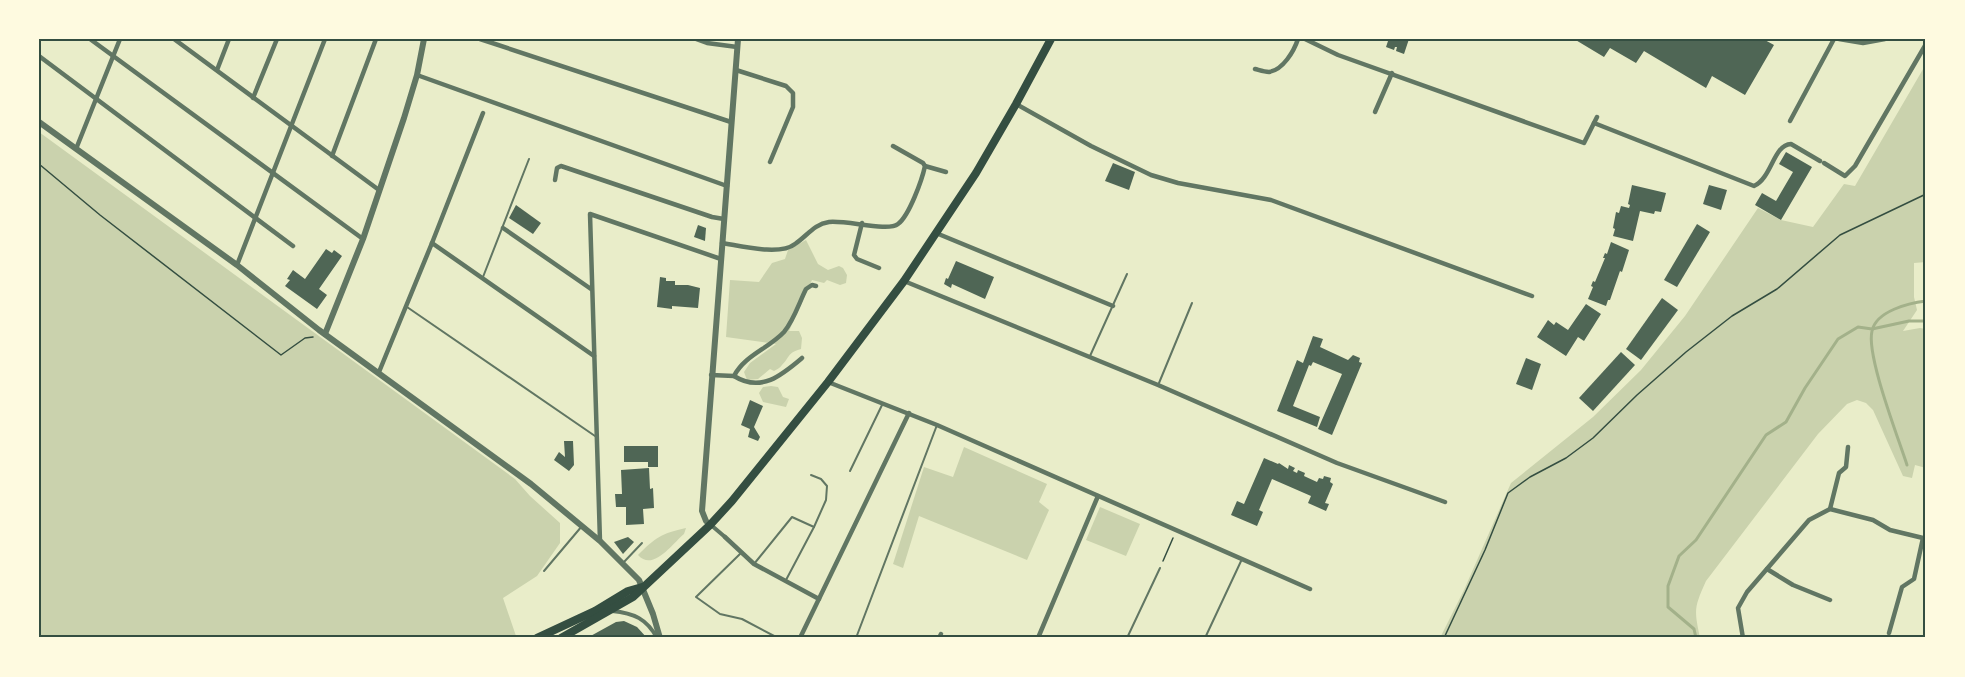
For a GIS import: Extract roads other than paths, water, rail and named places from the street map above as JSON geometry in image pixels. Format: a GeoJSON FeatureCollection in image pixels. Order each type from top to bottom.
{"type":"FeatureCollection","features":[{"type":"Feature","properties":{"kind":"highway"},"geometry":{"type":"LineString","coordinates":[[566,637],[633,597],[711,525],[828,382],[904,281],[936,233],[1016,104],[1051,39]]}},
{"type":"Feature","properties":{"kind":"highway"},"geometry":{"type":"LineString","coordinates":[[537,638],[595,611],[628,591],[642,587]]}},
{"type":"Feature","properties":{"kind":"street"},"geometry":{"type":"LineString","coordinates":[[90,39],[363,239]]}},
{"type":"Feature","properties":{"kind":"street"},"geometry":{"type":"LineString","coordinates":[[76,149],[120,39]]}},
{"type":"Feature","properties":{"kind":"street"},"geometry":{"type":"LineString","coordinates":[[174,39],[379,190]]}},
{"type":"Feature","properties":{"kind":"street"},"geometry":{"type":"LineString","coordinates":[[217,70],[229,39]]}},
{"type":"Feature","properties":{"kind":"street"},"geometry":{"type":"LineString","coordinates":[[254,98],[277,39]]}},
{"type":"Feature","properties":{"kind":"street"},"geometry":{"type":"LineString","coordinates":[[237,265],[325,39]]}},
{"type":"Feature","properties":{"kind":"street"},"geometry":{"type":"LineString","coordinates":[[332,156],[376,39]]}},
{"type":"Feature","properties":{"kind":"street"},"geometry":{"type":"LineString","coordinates":[[325,334],[363,239],[405,118],[424,39]]}},
{"type":"Feature","properties":{"kind":"street"},"geometry":{"type":"LineString","coordinates":[[480,39],[731,122]]}},
{"type":"Feature","properties":{"kind":"street"},"geometry":{"type":"LineString","coordinates":[[696,39],[707,43],[737,47]]}},
{"type":"Feature","properties":{"kind":"street"},"geometry":{"type":"LineString","coordinates":[[738,39],[702,512],[706,521],[754,564],[819,599]]}},
{"type":"Feature","properties":{"kind":"street"},"geometry":{"type":"LineString","coordinates":[[1255,69],[1271,72],[1279,67],[1295,48],[1298,39]]}},
{"type":"Feature","properties":{"kind":"street"},"geometry":{"type":"LineString","coordinates":[[1305,39],[1338,56],[1584,142],[1597,117]]}},
{"type":"Feature","properties":{"kind":"street"},"geometry":{"type":"LineString","coordinates":[[1790,121],[1837,39],[1863,43],[1885,39]]}},
{"type":"Feature","properties":{"kind":"street"},"geometry":{"type":"LineString","coordinates":[[1594,123],[1754,186],[1762,182],[1779,149],[1785,144],[1791,144],[1845,176],[1855,166],[1926,44]]}},
{"type":"Feature","properties":{"kind":"street"},"geometry":{"type":"LineString","coordinates":[[39,56],[293,246]]}},
{"type":"Feature","properties":{"kind":"street"},"geometry":{"type":"LineString","coordinates":[[736,70],[786,86],[793,93],[793,107],[770,162]]}},
{"type":"Feature","properties":{"kind":"street"},"geometry":{"type":"LineString","coordinates":[[1376,112],[1392,73]]}},
{"type":"Feature","properties":{"kind":"street"},"geometry":{"type":"LineString","coordinates":[[417,75],[727,186]]}},
{"type":"Feature","properties":{"kind":"street"},"geometry":{"type":"LineString","coordinates":[[1016,104],[1091,146],[1151,175],[1178,183],[1271,200],[1532,296]]}},
{"type":"Feature","properties":{"kind":"street"},"geometry":{"type":"LineString","coordinates":[[379,372],[483,113]]}},
{"type":"Feature","properties":{"kind":"street"},"geometry":{"type":"LineString","coordinates":[[39,122],[237,265],[325,334],[531,484],[582,526],[634,573],[642,587],[659,638]]}},
{"type":"Feature","properties":{"kind":"street"},"geometry":{"type":"LineString","coordinates":[[893,146],[926,166],[946,172]]}},
{"type":"Feature","properties":{"kind":"street"},"geometry":{"type":"LineString","coordinates":[[555,180],[557,168],[561,166],[712,217],[724,219]]}},
{"type":"Feature","properties":{"kind":"street"},"geometry":{"type":"LineString","coordinates":[[722,243],[773,250],[794,246],[808,232],[821,224],[830,222],[862,223],[888,228],[896,226],[903,219],[926,166]]}},
{"type":"Feature","properties":{"kind":"street"},"geometry":{"type":"LineString","coordinates":[[600,541],[590,214],[721,259]]}},
{"type":"Feature","properties":{"kind":"street"},"geometry":{"type":"LineString","coordinates":[[862,223],[854,255],[857,259],[879,268]]}},
{"type":"Feature","properties":{"kind":"street"},"geometry":{"type":"LineString","coordinates":[[503,228],[591,289]]}},
{"type":"Feature","properties":{"kind":"street"},"geometry":{"type":"LineString","coordinates":[[936,233],[1113,306]]}},
{"type":"Feature","properties":{"kind":"street"},"geometry":{"type":"LineString","coordinates":[[432,243],[594,356]]}},
{"type":"Feature","properties":{"kind":"street"},"geometry":{"type":"LineString","coordinates":[[904,281],[1158,385],[1337,463],[1445,502]]}},
{"type":"Feature","properties":{"kind":"street"},"geometry":{"type":"LineString","coordinates":[[734,376],[747,358],[764,349],[786,330],[806,289],[812,285],[816,286]]}},
{"type":"Feature","properties":{"kind":"street"},"geometry":{"type":"LineString","coordinates":[[711,375],[734,376],[748,382],[773,380],[802,358]]}},
{"type":"Feature","properties":{"kind":"street"},"geometry":{"type":"LineString","coordinates":[[828,382],[937,425],[1310,589]]}},
{"type":"Feature","properties":{"kind":"street"},"geometry":{"type":"LineString","coordinates":[[801,638],[909,413]]}},
{"type":"Feature","properties":{"kind":"street"},"geometry":{"type":"LineString","coordinates":[[1830,509],[1839,473],[1846,467],[1848,447]]}},
{"type":"Feature","properties":{"kind":"street"},"geometry":{"type":"LineString","coordinates":[[1038,638],[1098,496]]}},
{"type":"Feature","properties":{"kind":"street"},"geometry":{"type":"LineString","coordinates":[[1743,638],[1738,608],[1747,592],[1809,520],[1830,509],[1873,520],[1890,530],[1923,538],[1914,579],[1902,587],[1889,633]]}},
{"type":"Feature","properties":{"kind":"street"},"geometry":{"type":"LineString","coordinates":[[1767,569],[1793,585],[1830,600]]}},
{"type":"Feature","properties":{"kind":"street"},"geometry":{"type":"LineString","coordinates":[[610,611],[630,613],[645,620],[659,638]]}},
{"type":"Feature","properties":{"kind":"lane"},"geometry":{"type":"LineString","coordinates":[[482,278],[529,159]]}},
{"type":"Feature","properties":{"kind":"lane"},"geometry":{"type":"LineString","coordinates":[[1089,357],[1127,274]]}},
{"type":"Feature","properties":{"kind":"lane"},"geometry":{"type":"LineString","coordinates":[[1158,385],[1192,303]]}},
{"type":"Feature","properties":{"kind":"lane"},"geometry":{"type":"LineString","coordinates":[[407,307],[597,437]]}},
{"type":"Feature","properties":{"kind":"lane"},"geometry":{"type":"LineString","coordinates":[[850,471],[883,403]]}},
{"type":"Feature","properties":{"kind":"lane"},"geometry":{"type":"LineString","coordinates":[[856,638],[937,425]]}},
{"type":"Feature","properties":{"kind":"lane"},"geometry":{"type":"LineString","coordinates":[[786,582],[826,500],[827,486],[821,479],[811,475]]}},
{"type":"Feature","properties":{"kind":"lane"},"geometry":{"type":"LineString","coordinates":[[754,564],[792,517],[814,527]]}},
{"type":"Feature","properties":{"kind":"lane"},"geometry":{"type":"LineString","coordinates":[[544,571],[582,526]]}},
{"type":"Feature","properties":{"kind":"lane"},"geometry":{"type":"LineString","coordinates":[[623,563],[642,543]]}},
{"type":"Feature","properties":{"kind":"lane"},"geometry":{"type":"LineString","coordinates":[[742,552],[696,597],[720,614],[742,619],[778,638]]}},
{"type":"Feature","properties":{"kind":"lane"},"geometry":{"type":"LineString","coordinates":[[1205,638],[1242,560]]}},
{"type":"Feature","properties":{"kind":"lane"},"geometry":{"type":"LineString","coordinates":[[1127,638],[1160,568]]}},
{"type":"Feature","properties":{"kind":"waterway"},"geometry":{"type":"LineString","coordinates":[[1907,465],[1878,377],[1871,342],[1872,331],[1875,324],[1886,313],[1902,306],[1926,301]]}},
{"type":"Feature","properties":{"kind":"waterway"},"geometry":{"type":"LineString","coordinates":[[1696,638],[1694,629],[1668,607],[1668,586],[1679,556],[1696,540],[1766,435],[1786,422],[1805,388],[1838,339],[1858,327],[1872,329],[1909,321],[1926,321]]}}]}
